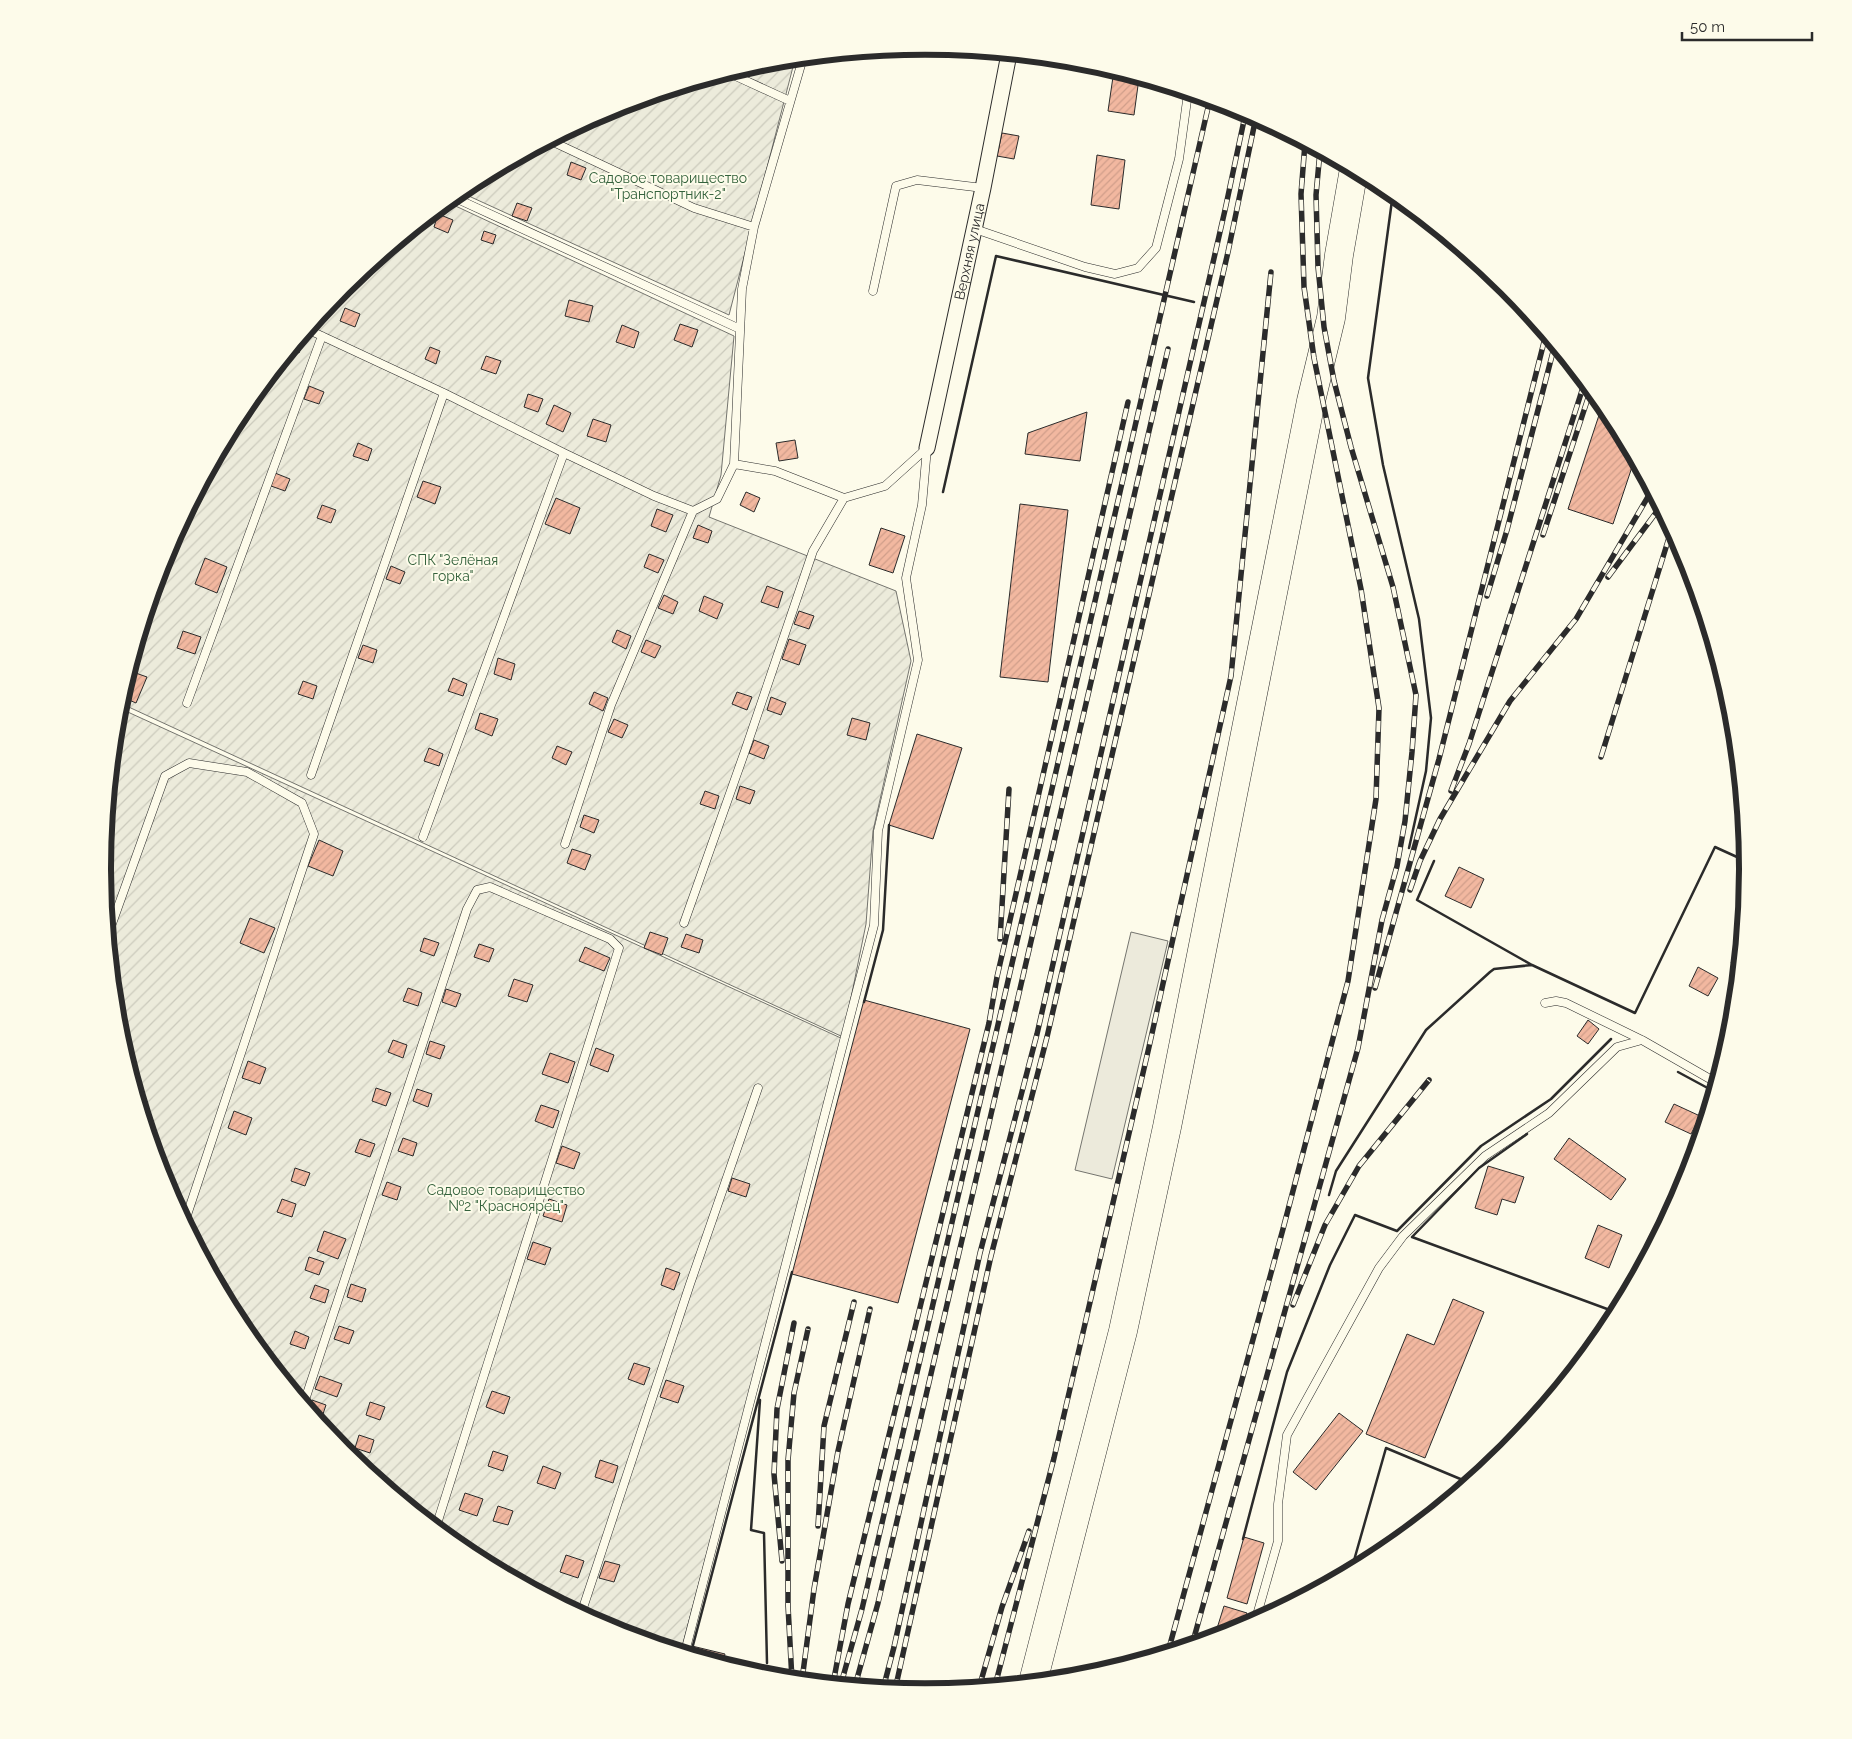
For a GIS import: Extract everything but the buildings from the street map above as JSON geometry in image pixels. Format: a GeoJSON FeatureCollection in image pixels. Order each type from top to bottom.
{"type":"FeatureCollection","features":[{"type":"Feature","properties":{"kind":"highway"},"geometry":{"type":"LineString","coordinates":[[1035,1676],[1123,1331],[1167,1127],[1309,410],[1331,318],[1339,255],[1353,176]]}},
{"type":"Feature","properties":{"kind":"street","name":"Верхняя улица"},"geometry":{"type":"LineString","coordinates":[[928,448],[1008,60]]}},
{"type":"Feature","properties":{"kind":"lane"},"geometry":{"type":"LineString","coordinates":[[565,844],[611,705],[693,511],[717,498],[734,464],[742,289],[754,227],[801,65]]}},
{"type":"Feature","properties":{"kind":"lane"},"geometry":{"type":"LineString","coordinates":[[739,78],[790,101]]}},
{"type":"Feature","properties":{"kind":"lane"},"geometry":{"type":"LineString","coordinates":[[974,228],[1085,267],[1115,274],[1138,268],[1156,248],[1179,159],[1187,98]]}},
{"type":"Feature","properties":{"kind":"lane"},"geometry":{"type":"LineString","coordinates":[[557,144],[694,208],[754,227]]}},
{"type":"Feature","properties":{"kind":"lane"},"geometry":{"type":"LineString","coordinates":[[873,291],[896,186],[917,180],[983,188]]}},
{"type":"Feature","properties":{"kind":"lane"},"geometry":{"type":"LineString","coordinates":[[461,201],[740,329]]}},
{"type":"Feature","properties":{"kind":"lane"},"geometry":{"type":"LineString","coordinates":[[314,332],[444,393],[654,496],[693,511]]}},
{"type":"Feature","properties":{"kind":"lane"},"geometry":{"type":"LineString","coordinates":[[187,703],[322,336]]}},
{"type":"Feature","properties":{"kind":"lane"},"geometry":{"type":"LineString","coordinates":[[311,775],[444,393]]}},
{"type":"Feature","properties":{"kind":"lane"},"geometry":{"type":"LineString","coordinates":[[734,464],[776,471],[844,498],[885,486],[928,448]]}},
{"type":"Feature","properties":{"kind":"lane"},"geometry":{"type":"LineString","coordinates":[[686,1648],[874,925],[878,831],[918,660],[906,578],[922,505],[928,448]]}},
{"type":"Feature","properties":{"kind":"lane"},"geometry":{"type":"LineString","coordinates":[[423,837],[564,453]]}},
{"type":"Feature","properties":{"kind":"lane"},"geometry":{"type":"LineString","coordinates":[[684,923],[813,551],[844,498]]}},
{"type":"Feature","properties":{"kind":"lane"},"geometry":{"type":"LineString","coordinates":[[113,921],[164,776],[189,763],[247,772],[302,803],[314,834],[188,1213]]}},
{"type":"Feature","properties":{"kind":"lane"},"geometry":{"type":"LineString","coordinates":[[306,1397],[464,918],[477,890],[490,887],[610,939],[619,948],[438,1522]]}},
{"type":"Feature","properties":{"kind":"lane"},"geometry":{"type":"LineString","coordinates":[[1545,1003],[1556,1001],[1566,1004],[1642,1040],[1713,1081]]}},
{"type":"Feature","properties":{"kind":"lane"},"geometry":{"type":"LineString","coordinates":[[1259,1613],[1278,1541],[1278,1504],[1287,1435],[1379,1268],[1404,1236],[1485,1156],[1549,1113],[1617,1047],[1642,1040]]}},
{"type":"Feature","properties":{"kind":"lane"},"geometry":{"type":"LineString","coordinates":[[583,1608],[690,1284],[758,1088]]}},
{"type":"Feature","properties":{"kind":"green space","name":"Садовое товарищество \"Транспортник-2\""},"geometry":{"type":"Polygon","coordinates":[[[793,67],[729,315],[468,196],[519,164],[566,139],[614,117],[664,98],[715,83],[793,67]]]}},
{"type":"Feature","properties":{"kind":"green space","name":"СПК \"Зелёная горка\""},"geometry":{"type":"Polygon","coordinates":[[[454,205],[734,336],[721,475],[709,517],[896,591],[911,661],[873,831],[866,924],[843,1037],[128,707],[139,659],[155,608],[174,558],[195,509],[249,417],[314,332],[350,294],[389,257],[454,205]]]}},
{"type":"Feature","properties":{"kind":"green space","name":"Садовое товарищество №2 \"Красноярец\""},"geometry":{"type":"Polygon","coordinates":[[[127,712],[843,1039],[682,1646],[614,1622],[566,1600],[519,1575],[473,1547],[430,1516],[389,1482],[314,1407],[249,1322],[221,1277],[195,1230],[155,1131],[139,1080],[118,976],[111,870],[113,816],[118,763],[127,712]]]}},
{"type":"Feature","properties":{"kind":"shaded area"},"geometry":{"type":"Polygon","coordinates":[[[1131,932],[1168,941],[1112,1179],[1075,1170],[1131,932]]]}},
{"type":"Feature","properties":{"kind":"railway"},"geometry":{"type":"LineString","coordinates":[[842,1679],[862,1609],[997,1029],[1208,106]]}},
{"type":"Feature","properties":{"kind":"railway"},"geometry":{"type":"LineString","coordinates":[[885,1682],[980,1253],[1037,1034],[1244,120]]}},
{"type":"Feature","properties":{"kind":"railway"},"geometry":{"type":"LineString","coordinates":[[897,1683],[991,1256],[1047,1037],[1228,252],[1254,125]]}},
{"type":"Feature","properties":{"kind":"railway"},"geometry":{"type":"LineString","coordinates":[[1170,1646],[1348,981],[1376,799],[1379,708],[1361,589],[1314,358],[1304,287],[1301,194],[1305,149]]}},
{"type":"Feature","properties":{"kind":"railway"},"geometry":{"type":"LineString","coordinates":[[1194,1639],[1358,1048],[1382,920],[1397,866],[1405,821],[1412,752],[1416,695],[1393,587],[1351,447],[1334,381],[1324,327],[1318,267],[1316,195],[1319,157]]}},
{"type":"Feature","properties":{"kind":"railway"},"geometry":{"type":"LineString","coordinates":[[996,1680],[1054,1458],[1149,1047],[1231,676],[1271,272]]}},
{"type":"Feature","properties":{"kind":"railway"},"geometry":{"type":"LineString","coordinates":[[1375,988],[1439,759],[1544,340]]}},
{"type":"Feature","properties":{"kind":"railway"},"geometry":{"type":"LineString","coordinates":[[857,1680],[878,1603],[1168,349]]}},
{"type":"Feature","properties":{"kind":"railway"},"geometry":{"type":"LineString","coordinates":[[1487,596],[1507,530],[1553,351]]}},
{"type":"Feature","properties":{"kind":"railway"},"geometry":{"type":"LineString","coordinates":[[1451,791],[1469,744],[1583,389]]}},
{"type":"Feature","properties":{"kind":"railway"},"geometry":{"type":"LineString","coordinates":[[1543,535],[1588,397]]}},
{"type":"Feature","properties":{"kind":"railway"},"geometry":{"type":"LineString","coordinates":[[834,1678],[848,1604],[989,1023],[997,977],[1128,402]]}},
{"type":"Feature","properties":{"kind":"railway"},"geometry":{"type":"LineString","coordinates":[[1410,890],[1420,861],[1440,819],[1510,701],[1576,619],[1649,495]]}},
{"type":"Feature","properties":{"kind":"railway"},"geometry":{"type":"LineString","coordinates":[[1608,577],[1658,510]]}},
{"type":"Feature","properties":{"kind":"railway"},"geometry":{"type":"LineString","coordinates":[[1601,757],[1669,537]]}},
{"type":"Feature","properties":{"kind":"railway"},"geometry":{"type":"LineString","coordinates":[[1000,939],[1009,789]]}},
{"type":"Feature","properties":{"kind":"railway"},"geometry":{"type":"LineString","coordinates":[[1293,1305],[1325,1225],[1359,1166],[1429,1080]]}},
{"type":"Feature","properties":{"kind":"railway"},"geometry":{"type":"LineString","coordinates":[[818,1526],[824,1426],[854,1302]]}},
{"type":"Feature","properties":{"kind":"railway"},"geometry":{"type":"LineString","coordinates":[[803,1674],[814,1589],[838,1451],[870,1309]]}},
{"type":"Feature","properties":{"kind":"railway"},"geometry":{"type":"LineString","coordinates":[[782,1561],[774,1474],[777,1409],[794,1323]]}},
{"type":"Feature","properties":{"kind":"railway"},"geometry":{"type":"LineString","coordinates":[[792,1672],[788,1606],[788,1460],[794,1393],[808,1329]]}},
{"type":"Feature","properties":{"kind":"railway"},"geometry":{"type":"LineString","coordinates":[[981,1682],[1002,1607],[1029,1531]]}},
{"type":"Feature","properties":{"kind":"wall"},"geometry":{"type":"LineString","coordinates":[[1392,201],[1368,378],[1383,465],[1419,619],[1431,718],[1426,771],[1409,848]]}},
{"type":"Feature","properties":{"kind":"wall"},"geometry":{"type":"LineString","coordinates":[[943,492],[996,256],[1194,302]]}},
{"type":"Feature","properties":{"kind":"wall"},"geometry":{"type":"LineString","coordinates":[[864,1002],[883,930],[889,825]]}},
{"type":"Feature","properties":{"kind":"wall"},"geometry":{"type":"LineString","coordinates":[[1329,1195],[1336,1171],[1426,1030],[1490,972],[1494,969],[1532,965],[1635,1013],[1715,847],[1740,858]]}},
{"type":"Feature","properties":{"kind":"wall"},"geometry":{"type":"LineString","coordinates":[[1434,861],[1417,900],[1532,965]]}},
{"type":"Feature","properties":{"kind":"wall"},"geometry":{"type":"LineString","coordinates":[[1243,1539],[1287,1372],[1330,1265],[1355,1215],[1397,1231],[1481,1146],[1551,1099],[1611,1039]]}},
{"type":"Feature","properties":{"kind":"wall"},"geometry":{"type":"LineString","coordinates":[[1678,1072],[1710,1089]]}},
{"type":"Feature","properties":{"kind":"wall"},"geometry":{"type":"LineString","coordinates":[[1527,1134],[1479,1168],[1412,1237],[1610,1310]]}},
{"type":"Feature","properties":{"kind":"wall"},"geometry":{"type":"LineString","coordinates":[[692,1649],[792,1272]]}},
{"type":"Feature","properties":{"kind":"wall"},"geometry":{"type":"LineString","coordinates":[[760,1400],[751,1530],[764,1533],[767,1663]]}},
{"type":"Feature","properties":{"kind":"wall"},"geometry":{"type":"LineString","coordinates":[[1353,1563],[1386,1448],[1464,1481]]}}]}
